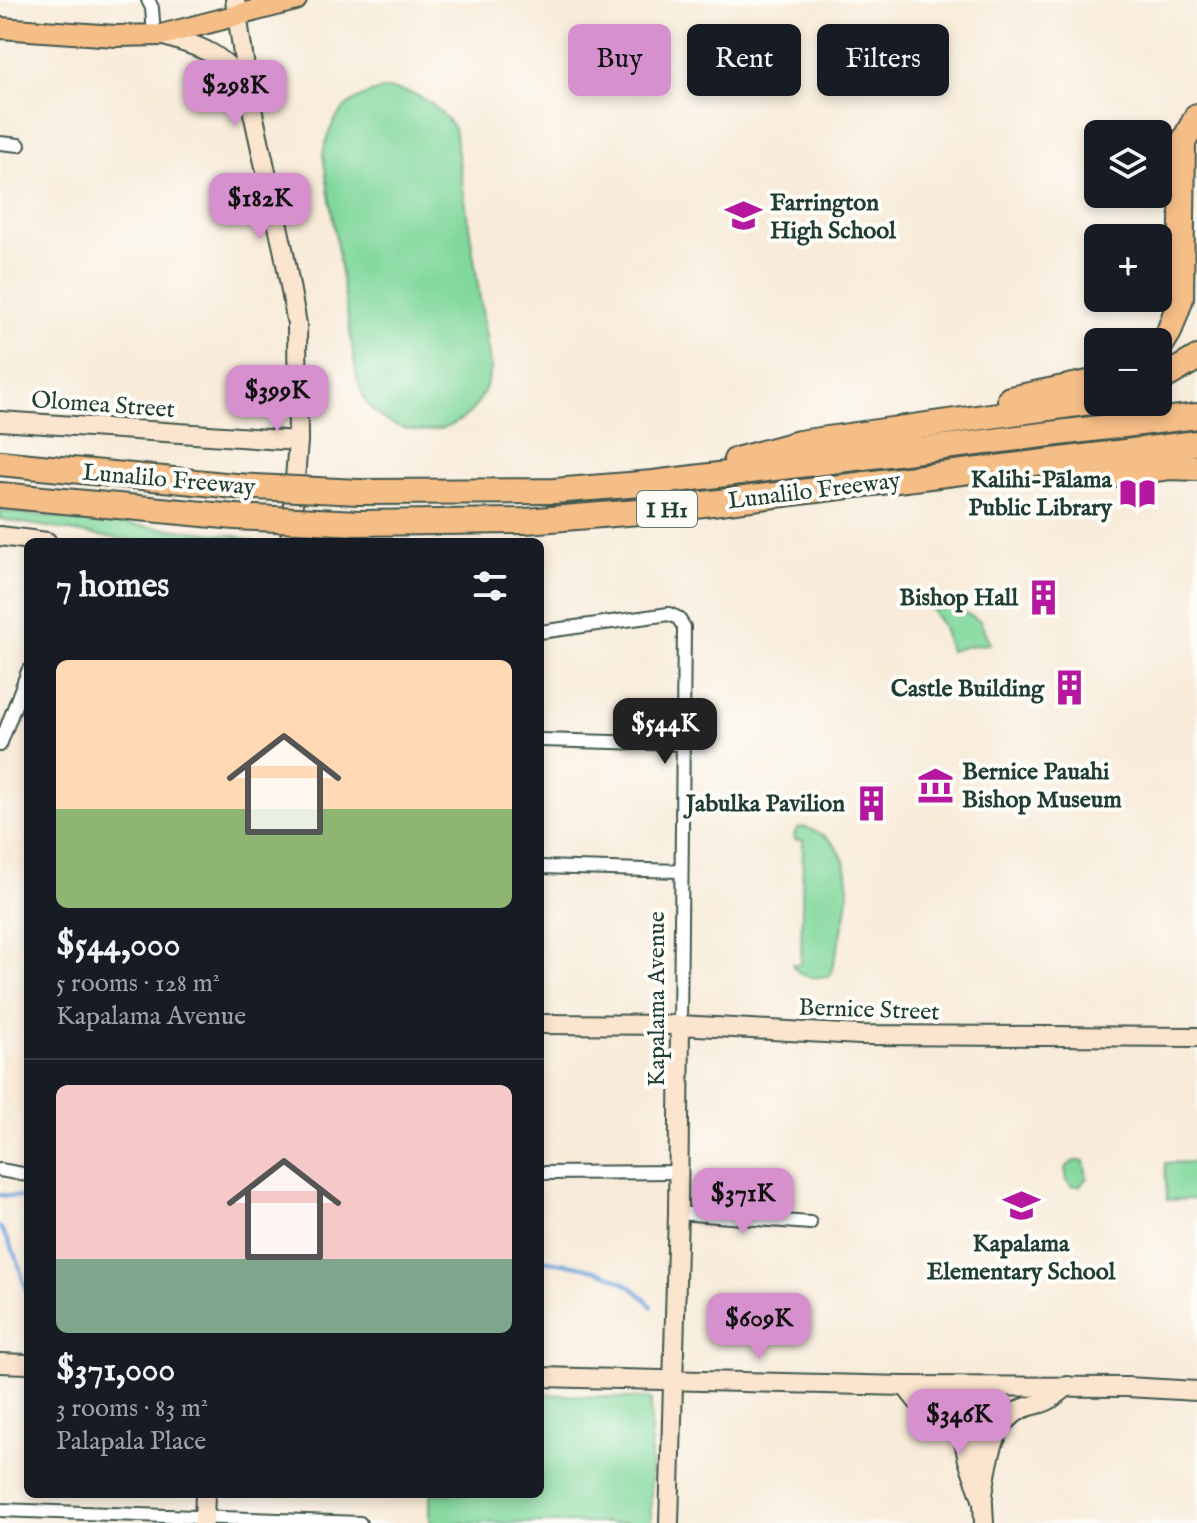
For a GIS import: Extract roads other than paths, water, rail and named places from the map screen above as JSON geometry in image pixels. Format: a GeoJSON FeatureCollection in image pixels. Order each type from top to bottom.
{"type":"FeatureCollection","features":[{"type":"Feature","properties":{"kind":"highway"},"geometry":{"type":"LineString","coordinates":[[1170,328],[1181,298],[1183,143],[1197,116]]}},
{"type":"Feature","properties":{"kind":"highway"},"geometry":{"type":"LineString","coordinates":[[1172,373],[1197,358]]}},
{"type":"Feature","properties":{"kind":"highway"},"geometry":{"type":"LineString","coordinates":[[875,432],[1084,384]]}},
{"type":"Feature","properties":{"kind":"highway"},"geometry":{"type":"LineString","coordinates":[[653,483],[799,443],[1084,403]]}},
{"type":"Feature","properties":{"kind":"highway","name":"Lunalilo Freeway"},"geometry":{"type":"LineString","coordinates":[[0,463],[235,486],[359,492],[524,492],[653,483],[1197,416]]}},
{"type":"Feature","properties":{"kind":"highway","name":"Lunalilo Freeway"},"geometry":{"type":"LineString","coordinates":[[0,495],[235,517],[359,523],[526,521],[626,513],[1197,443]]}},
{"type":"Feature","properties":{"kind":"highway"},"geometry":{"type":"LineString","coordinates":[[974,470],[1114,474],[1170,467],[1197,468]]}},
{"type":"Feature","properties":{"kind":"main road"},"geometry":{"type":"LineString","coordinates":[[0,28],[116,36],[158,35],[237,8],[296,0]]}},
{"type":"Feature","properties":{"kind":"main road"},"geometry":{"type":"LineString","coordinates":[[237,8],[249,95],[297,324],[298,441],[290,538]]}},
{"type":"Feature","properties":{"kind":"main road"},"geometry":{"type":"LineString","coordinates":[[158,35],[215,54],[231,67],[249,95]]}},
{"type":"Feature","properties":{"kind":"main road","name":"Olomea Street"},"geometry":{"type":"LineString","coordinates":[[0,421],[298,441]]}},
{"type":"Feature","properties":{"kind":"main road"},"geometry":{"type":"LineString","coordinates":[[0,536],[24,539]]}},
{"type":"Feature","properties":{"kind":"main road","name":"Bernice Street"},"geometry":{"type":"LineString","coordinates":[[544,1024],[680,1025],[860,1035],[1197,1037]]}},
{"type":"Feature","properties":{"kind":"main road","name":"Kapalama Avenue"},"geometry":{"type":"LineString","coordinates":[[669,1523],[680,1025]]}},
{"type":"Feature","properties":{"kind":"main road"},"geometry":{"type":"LineString","coordinates":[[0,1363],[24,1364]]}},
{"type":"Feature","properties":{"kind":"main road"},"geometry":{"type":"LineString","coordinates":[[544,1377],[1197,1391]]}},
{"type":"Feature","properties":{"kind":"main road"},"geometry":{"type":"LineString","coordinates":[[905,1386],[917,1401],[935,1408],[956,1423],[962,1433],[982,1500]]}},
{"type":"Feature","properties":{"kind":"main road"},"geometry":{"type":"LineString","coordinates":[[982,1500],[997,1434],[1006,1420],[1021,1409],[1046,1402],[1068,1386]]}},
{"type":"Feature","properties":{"kind":"main road"},"geometry":{"type":"LineString","coordinates":[[977,1387],[984,1523]]}},
{"type":"Feature","properties":{"kind":"main road"},"geometry":{"type":"LineString","coordinates":[[204,1520],[205,1498]]}},
{"type":"Feature","properties":{"kind":"street"},"geometry":{"type":"LineString","coordinates":[[148,0],[158,35]]}},
{"type":"Feature","properties":{"kind":"street"},"geometry":{"type":"LineString","coordinates":[[0,143],[19,145]]}},
{"type":"Feature","properties":{"kind":"street","name":"Kapalama Avenue"},"geometry":{"type":"LineString","coordinates":[[544,631],[666,614],[676,616],[682,622],[685,632],[680,1025]]}},
{"type":"Feature","properties":{"kind":"street"},"geometry":{"type":"LineString","coordinates":[[0,745],[24,682]]}},
{"type":"Feature","properties":{"kind":"street"},"geometry":{"type":"LineString","coordinates":[[544,740],[683,744]]}},
{"type":"Feature","properties":{"kind":"street"},"geometry":{"type":"LineString","coordinates":[[544,867],[681,871]]}},
{"type":"Feature","properties":{"kind":"street"},"geometry":{"type":"LineString","coordinates":[[0,1170],[24,1174]]}},
{"type":"Feature","properties":{"kind":"street"},"geometry":{"type":"LineString","coordinates":[[544,1173],[679,1172]]}},
{"type":"Feature","properties":{"kind":"street"},"geometry":{"type":"LineString","coordinates":[[678,1213],[810,1223]]}},
{"type":"Feature","properties":{"kind":"street"},"geometry":{"type":"LineString","coordinates":[[0,1510],[204,1520],[360,1523]]}},
{"type":"Feature","properties":{"kind":"waterway"},"geometry":{"type":"LineString","coordinates":[[0,1195],[24,1198]]}},
{"type":"Feature","properties":{"kind":"waterway"},"geometry":{"type":"LineString","coordinates":[[0,1227],[16,1255],[24,1282]]}},
{"type":"Feature","properties":{"kind":"waterway"},"geometry":{"type":"LineString","coordinates":[[544,1261],[587,1268],[616,1278],[641,1295],[652,1307]]}},
{"type":"Feature","properties":{"kind":"place","name":"Farrington High School"},"geometry":{"type":"Point","coordinates":[744,216]}},
{"type":"Feature","properties":{"kind":"place","name":"Kalihi-Pālama Public Library"},"geometry":{"type":"Point","coordinates":[1138,493]}},
{"type":"Feature","properties":{"kind":"place","name":"Bishop Hall"},"geometry":{"type":"Point","coordinates":[1044,597]}},
{"type":"Feature","properties":{"kind":"place","name":"Castle Building"},"geometry":{"type":"Point","coordinates":[1070,688]}},
{"type":"Feature","properties":{"kind":"place","name":"Bernice Pauahi Bishop Museum"},"geometry":{"type":"Point","coordinates":[936,785]}},
{"type":"Feature","properties":{"kind":"place","name":"Jabulka Pavilion"},"geometry":{"type":"Point","coordinates":[871,803]}},
{"type":"Feature","properties":{"kind":"place","name":"Kapalama Elementary School"},"geometry":{"type":"Point","coordinates":[1021,1206]}}]}
